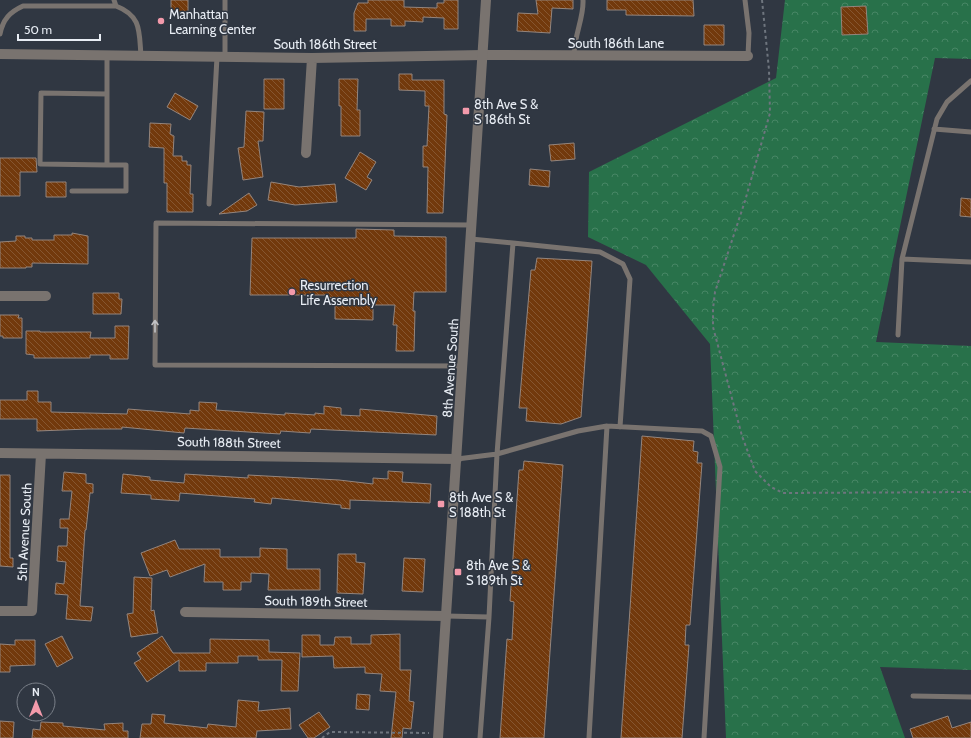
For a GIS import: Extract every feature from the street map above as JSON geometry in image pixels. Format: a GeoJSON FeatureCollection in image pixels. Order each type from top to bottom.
{"type":"FeatureCollection","features":[{"type":"Feature","properties":{"kind":"street","name":"8th Avenue South"},"geometry":{"type":"LineString","coordinates":[[438,735],[486,0]]}},
{"type":"Feature","properties":{"kind":"street","name":"South 186th Street"},"geometry":{"type":"LineString","coordinates":[[0,54],[312,58],[483,55]]}},
{"type":"Feature","properties":{"kind":"street","name":"South 186th Lane"},"geometry":{"type":"LineString","coordinates":[[483,55],[748,56]]}},
{"type":"Feature","properties":{"kind":"street"},"geometry":{"type":"LineString","coordinates":[[306,153],[312,58]]}},
{"type":"Feature","properties":{"kind":"street"},"geometry":{"type":"LineString","coordinates":[[0,296],[46,296]]}},
{"type":"Feature","properties":{"kind":"street","name":"South 188th Street"},"geometry":{"type":"LineString","coordinates":[[0,452],[41,454],[410,457],[457,459]]}},
{"type":"Feature","properties":{"kind":"street","name":"5th Avenue South"},"geometry":{"type":"LineString","coordinates":[[0,611],[32,611],[41,454]]}},
{"type":"Feature","properties":{"kind":"street","name":"South 189th Street"},"geometry":{"type":"LineString","coordinates":[[185,612],[446,616]]}},
{"type":"Feature","properties":{"kind":"lane"},"geometry":{"type":"LineString","coordinates":[[114,0],[116,6]]}},
{"type":"Feature","properties":{"kind":"lane"},"geometry":{"type":"LineString","coordinates":[[209,204],[225,0]]}},
{"type":"Feature","properties":{"kind":"lane"},"geometry":{"type":"LineString","coordinates":[[574,56],[574,41],[583,9],[583,0]]}},
{"type":"Feature","properties":{"kind":"lane"},"geometry":{"type":"LineString","coordinates":[[745,0],[748,14],[748,56]]}},
{"type":"Feature","properties":{"kind":"lane"},"geometry":{"type":"LineString","coordinates":[[0,34],[2,25],[7,16],[14,10],[23,6],[116,6],[133,16],[138,24],[141,56]]}},
{"type":"Feature","properties":{"kind":"lane"},"geometry":{"type":"LineString","coordinates":[[0,16],[7,16]]}},
{"type":"Feature","properties":{"kind":"lane"},"geometry":{"type":"LineString","coordinates":[[107,55],[107,165]]}},
{"type":"Feature","properties":{"kind":"lane"},"geometry":{"type":"LineString","coordinates":[[898,335],[902,259],[934,129],[941,110],[947,102],[971,81]]}},
{"type":"Feature","properties":{"kind":"lane"},"geometry":{"type":"LineString","coordinates":[[72,191],[126,191],[126,165],[40,164],[41,93],[107,94]]}},
{"type":"Feature","properties":{"kind":"lane"},"geometry":{"type":"LineString","coordinates":[[934,129],[971,132]]}},
{"type":"Feature","properties":{"kind":"lane"},"geometry":{"type":"LineString","coordinates":[[463,366],[155,365],[156,222],[472,225]]}},
{"type":"Feature","properties":{"kind":"lane"},"geometry":{"type":"LineString","coordinates":[[471,239],[600,252],[623,264],[630,279],[620,427]]}},
{"type":"Feature","properties":{"kind":"lane"},"geometry":{"type":"LineString","coordinates":[[480,738],[489,618],[497,454],[513,243]]}},
{"type":"Feature","properties":{"kind":"lane"},"geometry":{"type":"LineString","coordinates":[[902,259],[971,262]]}},
{"type":"Feature","properties":{"kind":"lane"},"geometry":{"type":"LineString","coordinates":[[589,738],[608,426]]}},
{"type":"Feature","properties":{"kind":"lane"},"geometry":{"type":"LineString","coordinates":[[457,459],[497,454],[578,431],[608,426],[702,431],[710,436],[720,467],[704,738]]}},
{"type":"Feature","properties":{"kind":"lane"},"geometry":{"type":"LineString","coordinates":[[446,616],[489,618]]}},
{"type":"Feature","properties":{"kind":"lane"},"geometry":{"type":"LineString","coordinates":[[913,696],[971,697]]}},
{"type":"Feature","properties":{"kind":"path"},"geometry":{"type":"LineString","coordinates":[[762,0],[769,70],[770,113],[745,201],[715,292],[713,309],[713,327],[730,393],[742,436],[755,471],[771,487],[784,493],[971,492]]}},
{"type":"Feature","properties":{"kind":"path"},"geometry":{"type":"LineString","coordinates":[[322,738],[330,732],[438,735]]}},
{"type":"Feature","properties":{"kind":"green space"},"geometry":{"type":"Polygon","coordinates":[[[785,0],[971,0],[971,59],[935,58],[876,342],[971,346],[971,670],[880,667],[905,738],[726,738],[710,344],[646,265],[588,237],[589,172],[776,78],[785,0]]]}},
{"type":"Feature","properties":{"kind":"building"},"geometry":{"type":"Polygon","coordinates":[[[171,0],[188,0],[188,13],[171,13],[171,0]]]}},
{"type":"Feature","properties":{"kind":"building"},"geometry":{"type":"Polygon","coordinates":[[[368,0],[404,0],[404,7],[437,8],[437,3],[444,3],[444,0],[458,0],[458,29],[444,29],[444,18],[423,17],[423,22],[405,21],[405,26],[391,26],[391,19],[366,19],[366,31],[354,31],[354,13],[358,3],[368,3],[368,0]]]}},
{"type":"Feature","properties":{"kind":"building"},"geometry":{"type":"Polygon","coordinates":[[[536,0],[573,0],[573,9],[552,8],[550,33],[517,31],[518,13],[538,14],[536,0]]]}},
{"type":"Feature","properties":{"kind":"building"},"geometry":{"type":"Polygon","coordinates":[[[607,0],[693,0],[694,16],[626,15],[626,10],[607,10],[607,0]]]}},
{"type":"Feature","properties":{"kind":"building"},"geometry":{"type":"Polygon","coordinates":[[[866,6],[868,34],[842,35],[841,7],[866,6]]]}},
{"type":"Feature","properties":{"kind":"building"},"geometry":{"type":"Polygon","coordinates":[[[704,25],[724,25],[724,45],[704,45],[704,25]]]}},
{"type":"Feature","properties":{"kind":"building"},"geometry":{"type":"Polygon","coordinates":[[[399,74],[412,74],[412,80],[444,80],[444,114],[447,115],[443,213],[427,213],[428,167],[423,167],[423,146],[427,146],[429,106],[425,106],[425,91],[399,90],[399,74]]]}},
{"type":"Feature","properties":{"kind":"building"},"geometry":{"type":"Polygon","coordinates":[[[264,79],[284,79],[284,109],[264,109],[264,79]]]}},
{"type":"Feature","properties":{"kind":"building"},"geometry":{"type":"Polygon","coordinates":[[[339,79],[358,79],[357,110],[360,110],[360,136],[341,136],[339,79]]]}},
{"type":"Feature","properties":{"kind":"building"},"geometry":{"type":"Polygon","coordinates":[[[175,93],[198,106],[190,120],[167,107],[175,93]]]}},
{"type":"Feature","properties":{"kind":"building"},"geometry":{"type":"Polygon","coordinates":[[[246,111],[264,112],[263,141],[258,141],[263,177],[243,180],[238,148],[244,147],[246,111]]]}},
{"type":"Feature","properties":{"kind":"building"},"geometry":{"type":"Polygon","coordinates":[[[150,123],[171,124],[170,134],[174,136],[173,156],[182,156],[182,161],[187,161],[187,165],[191,165],[190,194],[193,194],[193,212],[167,212],[167,183],[164,183],[164,148],[149,147],[150,123]]]}},
{"type":"Feature","properties":{"kind":"building"},"geometry":{"type":"Polygon","coordinates":[[[574,143],[575,159],[551,161],[549,145],[574,143]]]}},
{"type":"Feature","properties":{"kind":"building"},"geometry":{"type":"Polygon","coordinates":[[[360,152],[376,162],[367,177],[372,180],[366,190],[345,178],[360,152]]]}},
{"type":"Feature","properties":{"kind":"building"},"geometry":{"type":"Polygon","coordinates":[[[0,158],[36,158],[37,172],[20,172],[20,196],[0,196],[0,158]]]}},
{"type":"Feature","properties":{"kind":"building"},"geometry":{"type":"Polygon","coordinates":[[[530,169],[550,171],[549,187],[529,185],[530,169]]]}},
{"type":"Feature","properties":{"kind":"building"},"geometry":{"type":"Polygon","coordinates":[[[46,182],[66,182],[66,197],[46,197],[46,182]]]}},
{"type":"Feature","properties":{"kind":"building"},"geometry":{"type":"Polygon","coordinates":[[[271,182],[299,187],[335,184],[337,202],[295,205],[268,200],[271,182]]]}},
{"type":"Feature","properties":{"kind":"building"},"geometry":{"type":"Polygon","coordinates":[[[249,193],[257,205],[247,211],[219,214],[249,193]]]}},
{"type":"Feature","properties":{"kind":"building"},"geometry":{"type":"Polygon","coordinates":[[[961,198],[971,199],[971,217],[960,216],[961,198]]]}},
{"type":"Feature","properties":{"kind":"building"},"geometry":{"type":"Polygon","coordinates":[[[356,229],[394,230],[394,236],[446,237],[446,292],[414,292],[414,351],[396,351],[397,325],[393,325],[395,305],[373,305],[373,320],[335,319],[335,298],[327,297],[327,295],[250,295],[252,238],[356,238],[356,229]]]}},
{"type":"Feature","properties":{"kind":"building"},"geometry":{"type":"Polygon","coordinates":[[[72,233],[88,236],[88,264],[32,263],[32,267],[26,268],[0,268],[0,242],[16,241],[16,236],[25,236],[25,238],[32,238],[32,240],[54,240],[54,235],[72,235],[72,233]]]}},
{"type":"Feature","properties":{"kind":"building"},"geometry":{"type":"Polygon","coordinates":[[[537,258],[592,261],[581,417],[561,424],[526,421],[527,408],[519,408],[531,270],[535,270],[537,258]]]}},
{"type":"Feature","properties":{"kind":"building"},"geometry":{"type":"Polygon","coordinates":[[[93,293],[119,293],[119,299],[122,299],[121,314],[93,314],[93,293]]]}},
{"type":"Feature","properties":{"kind":"building"},"geometry":{"type":"Polygon","coordinates":[[[0,315],[19,315],[18,318],[22,318],[22,338],[3,338],[3,336],[0,336],[0,315]]]}},
{"type":"Feature","properties":{"kind":"building"},"geometry":{"type":"Polygon","coordinates":[[[115,326],[129,326],[128,359],[110,359],[110,355],[90,355],[90,358],[34,358],[34,355],[26,354],[26,331],[91,332],[90,338],[115,338],[115,326]]]}},
{"type":"Feature","properties":{"kind":"building"},"geometry":{"type":"Polygon","coordinates":[[[27,391],[38,391],[38,402],[51,402],[51,412],[127,414],[128,409],[190,414],[190,410],[199,411],[199,402],[217,403],[216,410],[285,415],[285,413],[315,415],[315,413],[324,414],[324,406],[341,408],[341,415],[360,416],[360,409],[437,416],[436,435],[311,429],[310,433],[281,431],[280,434],[185,428],[184,433],[122,427],[122,429],[37,431],[37,419],[0,419],[0,400],[27,400],[27,391]]]}},
{"type":"Feature","properties":{"kind":"building"},"geometry":{"type":"Polygon","coordinates":[[[642,436],[694,441],[693,451],[698,452],[697,463],[702,463],[690,625],[686,625],[685,645],[689,645],[682,738],[621,738],[642,436]]]}},
{"type":"Feature","properties":{"kind":"building"},"geometry":{"type":"Polygon","coordinates":[[[524,461],[563,465],[544,738],[500,738],[507,639],[512,640],[514,602],[510,601],[519,470],[523,470],[524,461]]]}},
{"type":"Feature","properties":{"kind":"building"},"geometry":{"type":"Polygon","coordinates":[[[388,471],[403,472],[402,482],[431,484],[430,503],[350,500],[350,509],[341,508],[341,505],[272,498],[271,504],[254,502],[255,499],[180,493],[179,501],[151,499],[151,495],[121,493],[123,474],[150,477],[150,480],[184,483],[185,474],[248,478],[248,475],[339,480],[373,484],[373,478],[388,479],[388,471]]]}},
{"type":"Feature","properties":{"kind":"building"},"geometry":{"type":"Polygon","coordinates":[[[64,472],[86,474],[86,483],[93,484],[93,493],[90,493],[85,530],[80,606],[93,607],[91,621],[66,619],[68,595],[55,594],[56,583],[64,584],[66,562],[57,561],[58,546],[67,546],[68,528],[60,528],[60,519],[69,519],[72,491],[62,491],[64,472]]]}},
{"type":"Feature","properties":{"kind":"building"},"geometry":{"type":"Polygon","coordinates":[[[0,475],[10,475],[10,558],[13,558],[13,567],[0,566],[0,475]]]}},
{"type":"Feature","properties":{"kind":"building"},"geometry":{"type":"Polygon","coordinates":[[[175,540],[179,549],[220,549],[220,557],[260,557],[260,548],[287,549],[287,569],[320,569],[320,590],[268,590],[269,574],[251,573],[251,582],[241,582],[241,590],[223,590],[223,582],[204,582],[205,564],[170,577],[167,570],[150,576],[141,553],[175,540]]]}},
{"type":"Feature","properties":{"kind":"building"},"geometry":{"type":"Polygon","coordinates":[[[338,554],[356,554],[356,562],[365,563],[363,594],[337,593],[338,554]]]}},
{"type":"Feature","properties":{"kind":"building"},"geometry":{"type":"Polygon","coordinates":[[[404,558],[425,559],[423,592],[402,591],[404,558]]]}},
{"type":"Feature","properties":{"kind":"building"},"geometry":{"type":"Polygon","coordinates":[[[134,577],[152,578],[151,611],[154,610],[158,633],[131,637],[127,614],[133,613],[134,577]]]}},
{"type":"Feature","properties":{"kind":"building"},"geometry":{"type":"Polygon","coordinates":[[[400,634],[400,670],[411,670],[409,701],[414,702],[411,729],[403,728],[402,738],[391,738],[396,692],[380,691],[382,674],[365,673],[365,667],[334,668],[333,656],[302,657],[302,635],[320,635],[320,645],[334,645],[335,637],[351,637],[351,644],[371,644],[371,635],[400,634]]]}},
{"type":"Feature","properties":{"kind":"building"},"geometry":{"type":"Polygon","coordinates":[[[62,636],[73,658],[57,667],[45,644],[62,636]]]}},
{"type":"Feature","properties":{"kind":"building"},"geometry":{"type":"Polygon","coordinates":[[[162,636],[173,653],[210,653],[210,639],[269,640],[269,652],[300,653],[298,691],[281,691],[282,660],[258,660],[258,656],[238,656],[238,663],[206,663],[206,671],[179,671],[179,660],[147,682],[134,663],[141,659],[137,653],[162,636]]]}},
{"type":"Feature","properties":{"kind":"building"},"geometry":{"type":"Polygon","coordinates":[[[15,640],[35,640],[35,665],[10,666],[10,672],[0,672],[0,644],[15,645],[15,640]]]}},
{"type":"Feature","properties":{"kind":"building"},"geometry":{"type":"Polygon","coordinates":[[[357,694],[370,695],[369,710],[356,709],[357,694]]]}},
{"type":"Feature","properties":{"kind":"building"},"geometry":{"type":"Polygon","coordinates":[[[238,700],[259,702],[258,711],[290,708],[291,729],[257,731],[256,738],[140,738],[142,724],[151,724],[152,714],[165,715],[164,723],[207,728],[208,724],[236,727],[238,700]]]}},
{"type":"Feature","properties":{"kind":"building"},"geometry":{"type":"Polygon","coordinates":[[[319,712],[330,727],[314,738],[308,738],[299,725],[319,712]]]}},
{"type":"Feature","properties":{"kind":"building"},"geometry":{"type":"Polygon","coordinates":[[[948,716],[952,728],[971,722],[971,738],[913,738],[910,729],[948,716]]]}},
{"type":"Feature","properties":{"kind":"building"},"geometry":{"type":"Polygon","coordinates":[[[0,721],[14,722],[13,738],[0,738],[0,721]]]}},
{"type":"Feature","properties":{"kind":"building"},"geometry":{"type":"Polygon","coordinates":[[[41,722],[63,723],[63,726],[105,730],[104,724],[123,723],[123,731],[128,731],[128,738],[32,738],[33,729],[40,730],[41,722]]]}},
{"type":"Feature","properties":{"kind":"place","name":"Manhattan Learning Center"},"geometry":{"type":"Point","coordinates":[161,21]}},
{"type":"Feature","properties":{"kind":"place","name":"8th Ave S & S 186th St"},"geometry":{"type":"Point","coordinates":[466,111]}},
{"type":"Feature","properties":{"kind":"place","name":"Resurrection Life Assembly"},"geometry":{"type":"Point","coordinates":[292,292]}},
{"type":"Feature","properties":{"kind":"place","name":"8th Ave S & S 188th St"},"geometry":{"type":"Point","coordinates":[441,504]}},
{"type":"Feature","properties":{"kind":"place","name":"8th Ave S & S 189th St"},"geometry":{"type":"Point","coordinates":[458,572]}}]}
